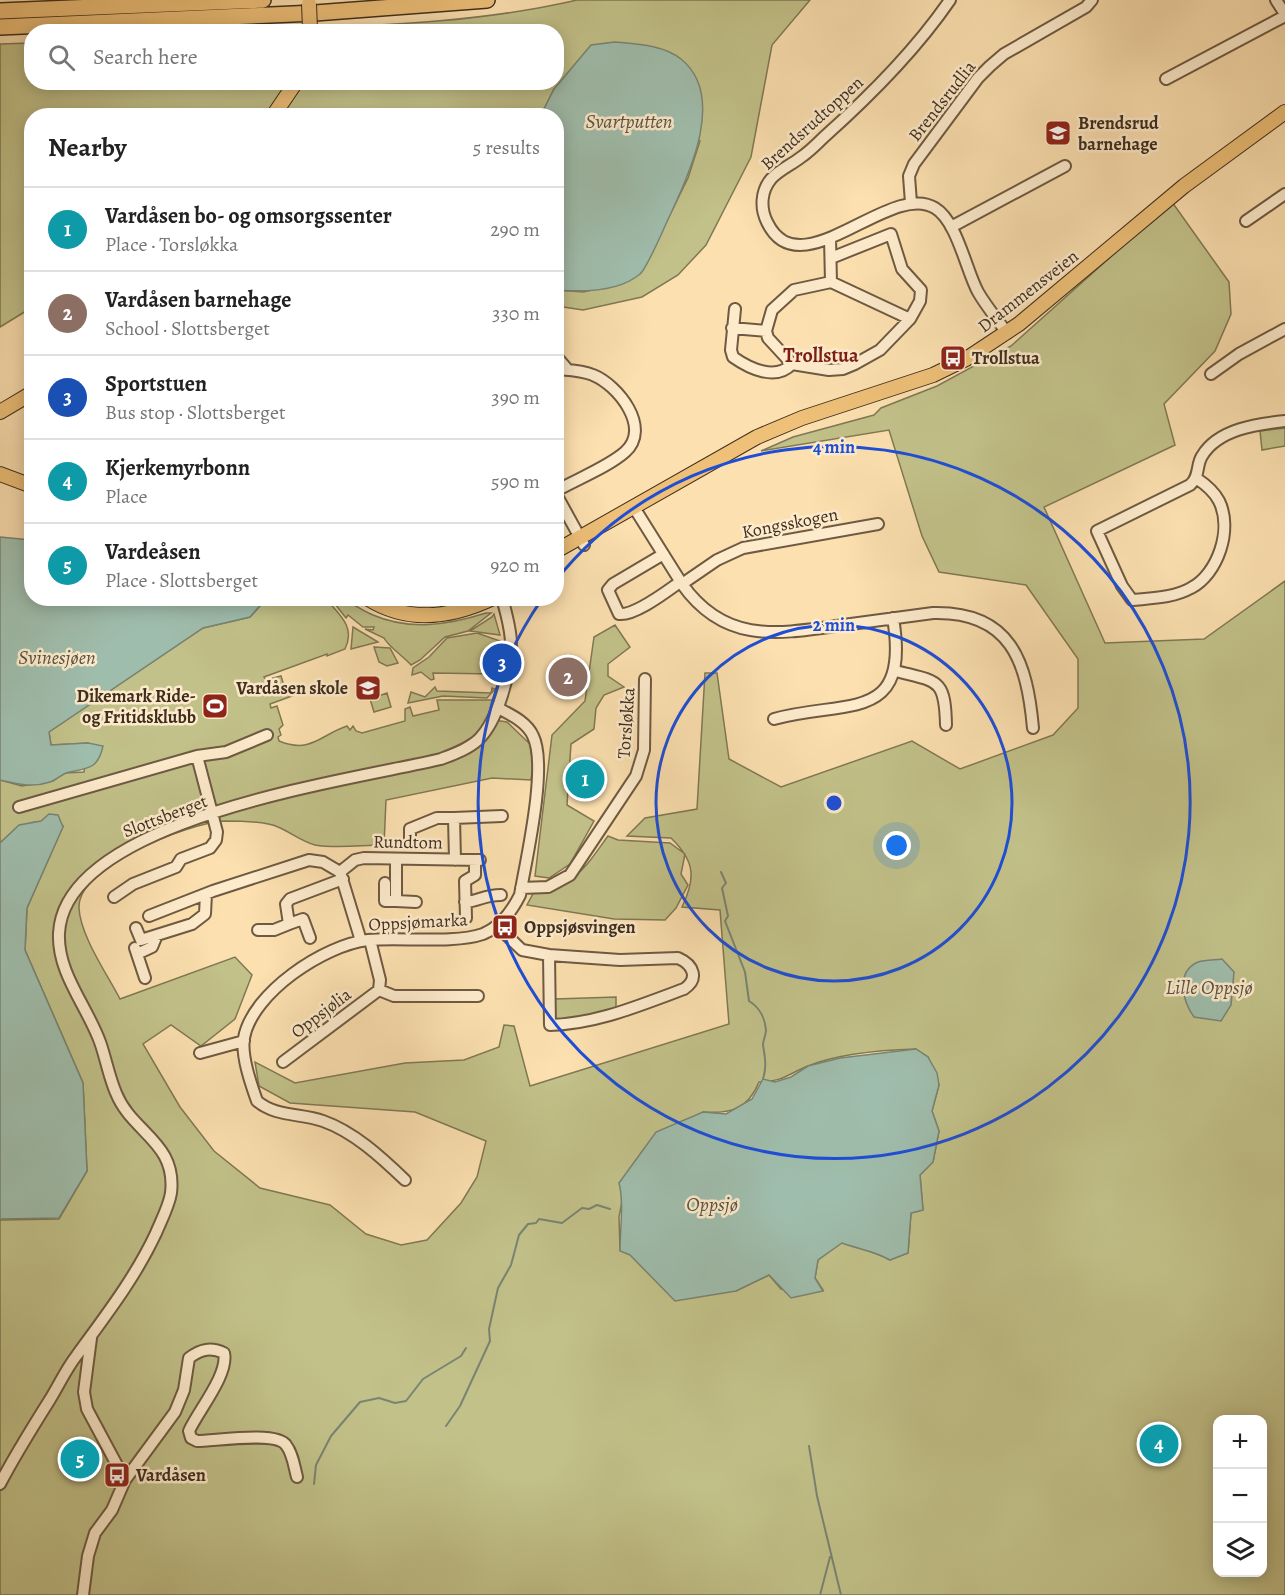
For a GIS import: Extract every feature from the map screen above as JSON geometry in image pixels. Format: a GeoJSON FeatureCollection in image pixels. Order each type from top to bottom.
{"type":"FeatureCollection","features":[{"type":"Feature","properties":{"kind":"highway"},"geometry":{"type":"LineString","coordinates":[[0,11],[262,0]]}},
{"type":"Feature","properties":{"kind":"highway"},"geometry":{"type":"LineString","coordinates":[[70,24],[327,13],[487,0]]}},
{"type":"Feature","properties":{"kind":"highway"},"geometry":{"type":"LineString","coordinates":[[0,27],[24,26]]}},
{"type":"Feature","properties":{"kind":"main road"},"geometry":{"type":"LineString","coordinates":[[309,0],[310,24]]}},
{"type":"Feature","properties":{"kind":"main road"},"geometry":{"type":"LineString","coordinates":[[278,108],[291,90]]}},
{"type":"Feature","properties":{"kind":"main road","name":"Drammensveien"},"geometry":{"type":"LineString","coordinates":[[564,556],[582,541],[738,447],[777,428],[923,379],[966,359],[1007,333],[1193,179],[1285,112]]}},
{"type":"Feature","properties":{"kind":"main road"},"geometry":{"type":"LineString","coordinates":[[0,412],[24,401]]}},
{"type":"Feature","properties":{"kind":"main road"},"geometry":{"type":"LineString","coordinates":[[0,474],[24,483]]}},
{"type":"Feature","properties":{"kind":"main road","name":"Drammensveien"},"geometry":{"type":"LineString","coordinates":[[564,548],[582,541]]}},
{"type":"Feature","properties":{"kind":"main road"},"geometry":{"type":"LineString","coordinates":[[380,606],[404,613],[437,617],[476,606]]}},
{"type":"Feature","properties":{"kind":"main road"},"geometry":{"type":"LineString","coordinates":[[404,613],[448,606]]}},
{"type":"Feature","properties":{"kind":"street","name":"Brendsrudtoppen"},"geometry":{"type":"LineString","coordinates":[[911,203],[830,238],[802,244],[787,242],[777,235],[764,215],[764,191],[778,172],[806,154],[886,77],[913,48],[950,0]]}},
{"type":"Feature","properties":{"kind":"street","name":"Brendsrudlia"},"geometry":{"type":"LineString","coordinates":[[911,203],[909,176],[915,164],[978,78],[1004,54],[1086,7],[1092,0]]}},
{"type":"Feature","properties":{"kind":"street"},"geometry":{"type":"LineString","coordinates":[[1166,79],[1285,15],[1276,0]]}},
{"type":"Feature","properties":{"kind":"street"},"geometry":{"type":"LineString","coordinates":[[951,227],[1065,166]]}},
{"type":"Feature","properties":{"kind":"street"},"geometry":{"type":"LineString","coordinates":[[1246,221],[1285,194]]}},
{"type":"Feature","properties":{"kind":"street"},"geometry":{"type":"LineString","coordinates":[[911,203],[937,208],[951,227],[978,292],[1007,333]]}},
{"type":"Feature","properties":{"kind":"street"},"geometry":{"type":"LineString","coordinates":[[831,258],[891,234],[902,269],[921,290],[920,301],[909,318],[880,350],[849,367],[829,370],[792,364],[768,338],[766,331],[772,310],[783,297],[802,287],[831,282],[909,318]]}},
{"type":"Feature","properties":{"kind":"street"},"geometry":{"type":"LineString","coordinates":[[830,238],[831,282]]}},
{"type":"Feature","properties":{"kind":"street"},"geometry":{"type":"LineString","coordinates":[[735,309],[731,350],[733,357],[772,374],[780,373],[792,364]]}},
{"type":"Feature","properties":{"kind":"street"},"geometry":{"type":"LineString","coordinates":[[732,328],[766,331]]}},
{"type":"Feature","properties":{"kind":"street"},"geometry":{"type":"LineString","coordinates":[[1211,374],[1239,354],[1285,329]]}},
{"type":"Feature","properties":{"kind":"street"},"geometry":{"type":"LineString","coordinates":[[564,370],[592,375],[609,386],[633,415],[636,429],[634,440],[625,452],[564,487]]}},
{"type":"Feature","properties":{"kind":"street"},"geometry":{"type":"LineString","coordinates":[[1196,478],[1209,487],[1219,502],[1223,519],[1222,541],[1214,566],[1207,576],[1194,587],[1177,595],[1132,600],[1122,586],[1097,531],[1190,485],[1196,478],[1199,459],[1213,444],[1239,428],[1285,421]]}},
{"type":"Feature","properties":{"kind":"street"},"geometry":{"type":"LineString","coordinates":[[564,507],[582,541]]}},
{"type":"Feature","properties":{"kind":"street"},"geometry":{"type":"LineString","coordinates":[[635,509],[662,555],[693,600],[713,616],[737,628],[766,633],[950,612],[981,621],[992,627],[1010,644],[1022,663],[1030,695],[1033,728]]}},
{"type":"Feature","properties":{"kind":"street","name":"Kongsskogen"},"geometry":{"type":"LineString","coordinates":[[662,555],[613,584],[608,590],[619,614],[626,615],[636,610],[717,560],[743,548],[878,524]]}},
{"type":"Feature","properties":{"kind":"street","name":"Slottsberget"},"geometry":{"type":"LineString","coordinates":[[0,1484],[68,1367],[141,1266],[170,1196],[171,1178],[168,1160],[158,1144],[129,1114],[117,1095],[100,1041],[62,961],[59,930],[73,894],[85,878],[102,863],[142,839],[311,785],[419,764],[459,752],[477,741],[489,727],[498,708],[511,645],[504,606]]}},
{"type":"Feature","properties":{"kind":"street"},"geometry":{"type":"LineString","coordinates":[[774,719],[865,704],[884,689],[896,672],[897,649],[893,618]]}},
{"type":"Feature","properties":{"kind":"street"},"geometry":{"type":"LineString","coordinates":[[896,672],[928,680],[940,686],[944,694],[946,725]]}},
{"type":"Feature","properties":{"kind":"street","name":"Torsløkka"},"geometry":{"type":"LineString","coordinates":[[521,888],[548,887],[570,875],[636,776],[644,750],[645,679]]}},
{"type":"Feature","properties":{"kind":"street"},"geometry":{"type":"LineString","coordinates":[[498,708],[525,725],[533,735],[537,748],[538,772],[521,888],[510,913],[497,926],[522,950],[549,955],[620,960],[678,958],[687,962],[692,969],[693,977],[691,984],[684,989],[627,1010],[578,1024],[550,1025],[549,955]]}},
{"type":"Feature","properties":{"kind":"street"},"geometry":{"type":"LineString","coordinates":[[19,807],[197,756],[226,752],[267,735]]}},
{"type":"Feature","properties":{"kind":"street"},"geometry":{"type":"LineString","coordinates":[[114,897],[133,884],[176,867],[181,859],[210,848],[216,840],[217,832],[197,756]]}},
{"type":"Feature","properties":{"kind":"street"},"geometry":{"type":"LineString","coordinates":[[410,850],[410,829],[437,818],[502,816]]}},
{"type":"Feature","properties":{"kind":"street"},"geometry":{"type":"LineString","coordinates":[[454,818],[455,860]]}},
{"type":"Feature","properties":{"kind":"street","name":"Rundtom"},"geometry":{"type":"LineString","coordinates":[[289,924],[286,904],[290,899],[342,876],[355,860],[396,859],[410,850],[455,860],[478,860],[475,874],[465,881],[465,902]]}},
{"type":"Feature","properties":{"kind":"street"},"geometry":{"type":"LineString","coordinates":[[396,859],[386,883],[396,901],[416,902]]}},
{"type":"Feature","properties":{"kind":"street"},"geometry":{"type":"LineString","coordinates":[[149,916],[206,894],[309,860],[323,862],[342,876],[365,940]]}},
{"type":"Feature","properties":{"kind":"street"},"geometry":{"type":"LineString","coordinates":[[136,928],[141,940],[192,924],[205,914],[206,894]]}},
{"type":"Feature","properties":{"kind":"street"},"geometry":{"type":"LineString","coordinates":[[466,918],[465,902],[474,901],[483,895],[501,895]]}},
{"type":"Feature","properties":{"kind":"street"},"geometry":{"type":"LineString","coordinates":[[258,930],[274,930],[302,916],[310,938]]}},
{"type":"Feature","properties":{"kind":"street","name":"Oppsjømarka"},"geometry":{"type":"LineString","coordinates":[[244,1041],[254,1012],[269,994],[308,964],[365,940],[470,937],[497,926]]}},
{"type":"Feature","properties":{"kind":"street"},"geometry":{"type":"LineString","coordinates":[[146,978],[136,951],[152,947],[157,936]]}},
{"type":"Feature","properties":{"kind":"street","name":"Oppsjølia"},"geometry":{"type":"LineString","coordinates":[[283,1062],[379,990],[380,980],[365,940]]}},
{"type":"Feature","properties":{"kind":"street","name":"Oppsjølia"},"geometry":{"type":"LineString","coordinates":[[379,990],[394,996],[478,996]]}},
{"type":"Feature","properties":{"kind":"street"},"geometry":{"type":"LineString","coordinates":[[200,1053],[244,1041],[257,1101],[275,1112],[304,1116],[338,1127],[405,1180]]}},
{"type":"Feature","properties":{"kind":"street","name":"Slottsberget"},"geometry":{"type":"LineString","coordinates":[[91,1337],[84,1392],[87,1409],[125,1480]]}},
{"type":"Feature","properties":{"kind":"street"},"geometry":{"type":"LineString","coordinates":[[83,1595],[88,1556],[95,1533],[112,1510],[125,1480],[175,1412],[184,1390],[189,1358],[204,1350],[215,1349],[224,1353],[223,1372],[192,1424],[189,1431],[191,1438],[197,1442],[271,1437],[285,1443],[292,1457],[297,1477]]}},
{"type":"Feature","properties":{"kind":"shaded area"},"geometry":{"type":"Polygon","coordinates":[[[577,0],[810,0],[772,45],[751,157],[706,245],[678,275],[642,297],[583,310],[564,307],[564,291],[583,292],[617,285],[641,273],[688,178],[700,141],[557,90],[564,90],[564,24],[399,24],[496,15],[577,0]]]}},
{"type":"Feature","properties":{"kind":"shaded area"},"geometry":{"type":"Polygon","coordinates":[[[24,43],[24,90],[554,90],[544,108],[24,108],[24,312],[0,327],[0,44],[24,43]]]}},
{"type":"Feature","properties":{"kind":"shaded area"},"geometry":{"type":"Polygon","coordinates":[[[1172,202],[1229,282],[1231,314],[1215,351],[1164,404],[1175,445],[1044,507],[1105,643],[1204,639],[1285,581],[1285,1595],[0,1595],[0,1220],[59,1219],[87,1171],[83,1083],[25,950],[27,908],[63,826],[35,822],[15,830],[0,843],[0,780],[22,786],[53,781],[65,773],[84,772],[88,743],[51,745],[49,732],[203,628],[250,617],[260,606],[332,606],[344,621],[348,634],[345,649],[264,677],[266,680],[281,676],[285,689],[289,688],[292,696],[270,704],[271,708],[277,706],[283,725],[279,729],[281,735],[278,737],[279,741],[299,745],[307,744],[347,726],[350,730],[353,726],[356,731],[362,733],[405,721],[405,709],[410,707],[413,716],[439,710],[437,700],[493,700],[487,719],[507,722],[530,744],[533,765],[531,780],[492,778],[386,800],[384,845],[341,847],[315,845],[278,827],[252,822],[224,821],[186,830],[162,838],[115,863],[96,877],[83,892],[79,908],[89,942],[120,999],[235,957],[252,975],[235,1019],[201,1046],[171,1025],[143,1044],[180,1107],[214,1151],[260,1188],[330,1205],[366,1234],[401,1245],[427,1240],[461,1203],[477,1177],[486,1141],[415,1112],[290,1103],[259,1086],[255,1062],[295,1083],[405,1063],[464,1060],[499,1047],[504,1025],[514,1026],[530,1086],[729,1024],[720,910],[682,907],[690,887],[691,870],[685,854],[671,838],[627,836],[645,818],[697,809],[705,673],[717,673],[729,759],[781,787],[912,741],[960,769],[1053,735],[1078,708],[1078,659],[1026,585],[939,572],[922,536],[889,430],[761,451],[793,437],[874,415],[881,408],[937,386],[1011,346],[1172,202]],[[916,1049],[861,1053],[834,1058],[808,1066],[779,1079],[759,1082],[750,1098],[737,1108],[722,1112],[703,1112],[623,1196],[619,1217],[620,1250],[736,1291],[769,1275],[781,1289],[823,1290],[815,1278],[818,1260],[842,1242],[890,1260],[908,1253],[911,1213],[923,1210],[920,1175],[933,1162],[939,1131],[932,1111],[939,1085],[928,1057],[916,1049]]]}},
{"type":"Feature","properties":{"kind":"shaded area"},"geometry":{"type":"Polygon","coordinates":[[[1285,428],[1285,446],[1262,450],[1260,431],[1285,428]]]}},
{"type":"Feature","properties":{"kind":"shaded area"},"geometry":{"type":"Polygon","coordinates":[[[337,606],[356,606],[387,620],[415,625],[458,621],[491,613],[468,631],[445,637],[420,660],[411,665],[384,638],[365,629],[373,630],[374,627],[363,627],[348,615],[346,618],[337,606]]]}},
{"type":"Feature","properties":{"kind":"shaded area"},"geometry":{"type":"Polygon","coordinates":[[[494,614],[500,635],[470,631],[492,617],[494,614]]]}},
{"type":"Feature","properties":{"kind":"shaded area"},"geometry":{"type":"Polygon","coordinates":[[[615,625],[630,647],[608,664],[608,676],[624,687],[604,695],[596,708],[594,729],[571,744],[567,805],[594,821],[570,864],[549,878],[535,876],[552,735],[585,701],[594,637],[615,625]]]}},
{"type":"Feature","properties":{"kind":"shaded area"},"geometry":{"type":"Polygon","coordinates":[[[353,627],[378,642],[351,649],[353,627]]]}},
{"type":"Feature","properties":{"kind":"shaded area"},"geometry":{"type":"Polygon","coordinates":[[[477,633],[500,641],[499,681],[494,680],[494,674],[433,673],[434,679],[431,680],[421,672],[412,675],[413,668],[429,657],[447,638],[477,633]]]}},
{"type":"Feature","properties":{"kind":"shaded area"},"geometry":{"type":"Polygon","coordinates":[[[374,647],[390,648],[398,663],[387,666],[379,662],[374,647]]]}},
{"type":"Feature","properties":{"kind":"shaded area"},"geometry":{"type":"Polygon","coordinates":[[[435,687],[437,691],[491,693],[492,688],[495,689],[487,698],[443,696],[408,703],[411,692],[425,697],[435,687]]]}},
{"type":"Feature","properties":{"kind":"shaded area"},"geometry":{"type":"Polygon","coordinates":[[[387,693],[391,707],[374,712],[370,699],[387,693]]]}},
{"type":"Feature","properties":{"kind":"shaded area"},"geometry":{"type":"Polygon","coordinates":[[[608,836],[618,840],[670,843],[685,854],[681,874],[688,885],[676,908],[665,920],[614,919],[527,905],[535,890],[562,883],[578,873],[592,859],[608,836]]]}},
{"type":"Feature","properties":{"kind":"shaded area"},"geometry":{"type":"Polygon","coordinates":[[[616,997],[616,1010],[576,1021],[554,1021],[555,999],[616,997]]]}},
{"type":"Feature","properties":{"kind":"water","name":"Svartputten"},"geometry":{"type":"Polygon","coordinates":[[[615,42],[658,48],[674,54],[694,74],[701,93],[703,113],[700,134],[687,177],[652,255],[640,274],[611,288],[589,291],[564,290],[564,108],[544,108],[554,90],[564,90],[564,77],[591,45],[615,42]]]}},
{"type":"Feature","properties":{"kind":"water","name":"Svinesjøen"},"geometry":{"type":"Polygon","coordinates":[[[0,537],[24,539],[24,606],[260,606],[250,617],[203,628],[49,732],[51,745],[88,743],[103,746],[95,764],[86,769],[66,773],[43,784],[25,785],[0,780],[0,537]]]}},
{"type":"Feature","properties":{"kind":"water"},"geometry":{"type":"Polygon","coordinates":[[[49,814],[58,815],[63,827],[27,908],[25,950],[83,1083],[87,1171],[59,1218],[0,1219],[0,843],[19,825],[41,821],[49,814]]]}},
{"type":"Feature","properties":{"kind":"water","name":"Lille Oppsjø"},"geometry":{"type":"Polygon","coordinates":[[[1222,959],[1234,972],[1231,1005],[1221,1021],[1194,1017],[1184,996],[1186,973],[1198,962],[1222,959]]]}},
{"type":"Feature","properties":{"kind":"water","name":"Oppsjø"},"geometry":{"type":"Polygon","coordinates":[[[916,1049],[928,1057],[937,1073],[939,1085],[932,1111],[939,1131],[933,1162],[920,1175],[923,1210],[911,1213],[908,1253],[890,1260],[842,1243],[818,1260],[815,1278],[823,1291],[791,1298],[769,1275],[736,1291],[675,1301],[630,1255],[620,1251],[622,1207],[619,1183],[656,1132],[703,1112],[726,1114],[752,1099],[763,1079],[775,1082],[791,1077],[808,1066],[840,1058],[916,1049]]]}},
{"type":"Feature","properties":{"kind":"waterway"},"geometry":{"type":"LineString","coordinates":[[721,872],[726,883],[722,888],[728,916],[725,921],[745,972],[749,1001],[759,1010],[765,1026],[763,1079]]}},
{"type":"Feature","properties":{"kind":"waterway"},"geometry":{"type":"LineString","coordinates":[[446,1426],[460,1406],[490,1341],[489,1329],[498,1288],[511,1265],[519,1235],[528,1224],[536,1223],[539,1219],[562,1223],[582,1208],[589,1209],[597,1205],[610,1209]]}},
{"type":"Feature","properties":{"kind":"waterway"},"geometry":{"type":"LineString","coordinates":[[314,1484],[316,1465],[331,1436],[360,1402],[379,1398],[395,1403],[406,1401],[423,1379],[461,1356],[466,1348]]}},
{"type":"Feature","properties":{"kind":"waterway"},"geometry":{"type":"LineString","coordinates":[[809,1446],[817,1496],[841,1595]]}},
{"type":"Feature","properties":{"kind":"waterway"},"geometry":{"type":"LineString","coordinates":[[820,1595],[830,1557]]}},
{"type":"Feature","properties":{"kind":"place","name":"Brendsrud barnehage"},"geometry":{"type":"Point","coordinates":[1058,133]}},
{"type":"Feature","properties":{"kind":"place","name":"Trollstua"},"geometry":{"type":"Point","coordinates":[953,358]}},
{"type":"Feature","properties":{"kind":"place","name":"Sportstuen"},"geometry":{"type":"Point","coordinates":[502,663]}},
{"type":"Feature","properties":{"kind":"place","name":"Vardåsen barnehage"},"geometry":{"type":"Point","coordinates":[568,677]}},
{"type":"Feature","properties":{"kind":"place","name":"Vardåsen skole"},"geometry":{"type":"Point","coordinates":[368,688]}},
{"type":"Feature","properties":{"kind":"place","name":"Dikemark Ride- og Fritidsklubb"},"geometry":{"type":"Point","coordinates":[215,706]}},
{"type":"Feature","properties":{"kind":"place","name":"Vardåsen bo- og omsorgssenter"},"geometry":{"type":"Point","coordinates":[585,779]}},
{"type":"Feature","properties":{"kind":"place","name":"Oppsjøsvingen"},"geometry":{"type":"Point","coordinates":[505,927]}},
{"type":"Feature","properties":{"kind":"place","name":"Kjerkemyrbonn"},"geometry":{"type":"Point","coordinates":[1159,1444]}},
{"type":"Feature","properties":{"kind":"place","name":"Vardeåsen"},"geometry":{"type":"Point","coordinates":[80,1459]}},
{"type":"Feature","properties":{"kind":"place","name":"Vardåsen"},"geometry":{"type":"Point","coordinates":[117,1475]}},
{"type":"Feature","properties":{"kind":"district","name":"Trollstua"},"geometry":{"type":"Point","coordinates":[821,355]}}]}
